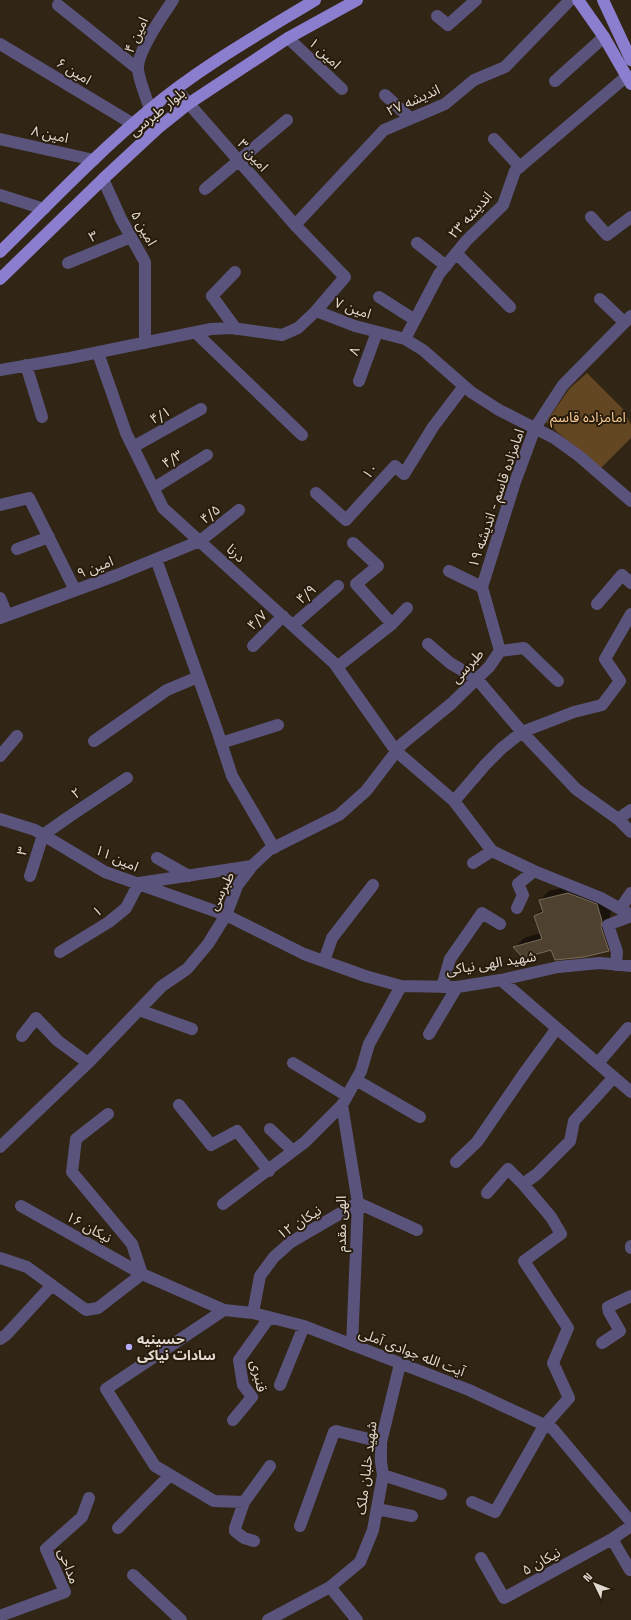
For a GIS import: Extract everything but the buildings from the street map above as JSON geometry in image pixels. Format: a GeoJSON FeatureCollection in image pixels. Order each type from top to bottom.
{"type":"FeatureCollection","features":[{"type":"Feature","properties":{"kind":"main road","name":"بلوار طبرسی"},"geometry":{"type":"LineString","coordinates":[[0,252],[94,160],[150,109],[176,89],[254,36],[315,0]]}},
{"type":"Feature","properties":{"kind":"main road","name":"بلوار طبرسی"},"geometry":{"type":"LineString","coordinates":[[0,279],[103,179],[158,128],[188,104],[288,38],[357,0]]}},
{"type":"Feature","properties":{"kind":"main road"},"geometry":{"type":"LineString","coordinates":[[578,0],[604,37],[629,80]]}},
{"type":"Feature","properties":{"kind":"main road"},"geometry":{"type":"LineString","coordinates":[[603,0],[631,60]]}},
{"type":"Feature","properties":{"kind":"street","name":"امین ۴"},"geometry":{"type":"LineString","coordinates":[[150,109],[138,69],[143,51],[155,28],[173,0]]}},
{"type":"Feature","properties":{"kind":"street"},"geometry":{"type":"LineString","coordinates":[[437,16],[448,25],[476,0]]}},
{"type":"Feature","properties":{"kind":"street","name":"اندیشه ۲۷"},"geometry":{"type":"LineString","coordinates":[[295,225],[384,130],[445,104],[474,80],[505,68],[570,0]]}},
{"type":"Feature","properties":{"kind":"street"},"geometry":{"type":"LineString","coordinates":[[58,4],[138,69]]}},
{"type":"Feature","properties":{"kind":"street"},"geometry":{"type":"LineString","coordinates":[[555,81],[604,37]]}},
{"type":"Feature","properties":{"kind":"street","name":"امین ۱"},"geometry":{"type":"LineString","coordinates":[[288,38],[342,89]]}},
{"type":"Feature","properties":{"kind":"street","name":"امین ۶"},"geometry":{"type":"LineString","coordinates":[[2,50],[133,124]]}},
{"type":"Feature","properties":{"kind":"street","name":"اندیشه ۲۳"},"geometry":{"type":"LineString","coordinates":[[405,340],[439,274],[467,240],[502,205],[515,171],[629,80]]}},
{"type":"Feature","properties":{"kind":"street","name":"امین ۳"},"geometry":{"type":"LineString","coordinates":[[176,89],[295,225],[345,276],[316,311]]}},
{"type":"Feature","properties":{"kind":"street"},"geometry":{"type":"LineString","coordinates":[[385,95],[410,118]]}},
{"type":"Feature","properties":{"kind":"street"},"geometry":{"type":"LineString","coordinates":[[205,189],[287,120]]}},
{"type":"Feature","properties":{"kind":"street","name":"امین ۸"},"geometry":{"type":"LineString","coordinates":[[0,138],[94,160]]}},
{"type":"Feature","properties":{"kind":"street"},"geometry":{"type":"LineString","coordinates":[[494,139],[520,167]]}},
{"type":"Feature","properties":{"kind":"street","name":"امین ۵"},"geometry":{"type":"LineString","coordinates":[[103,179],[130,237],[146,262],[145,343]]}},
{"type":"Feature","properties":{"kind":"street"},"geometry":{"type":"LineString","coordinates":[[0,195],[44,209]]}},
{"type":"Feature","properties":{"kind":"street"},"geometry":{"type":"LineString","coordinates":[[591,217],[607,235],[631,217]]}},
{"type":"Feature","properties":{"kind":"street","name":"۳"},"geometry":{"type":"LineString","coordinates":[[68,263],[130,237]]}},
{"type":"Feature","properties":{"kind":"street"},"geometry":{"type":"LineString","coordinates":[[417,243],[446,266]]}},
{"type":"Feature","properties":{"kind":"street"},"geometry":{"type":"LineString","coordinates":[[456,253],[510,307]]}},
{"type":"Feature","properties":{"kind":"street"},"geometry":{"type":"LineString","coordinates":[[235,272],[212,296],[236,329]]}},
{"type":"Feature","properties":{"kind":"street"},"geometry":{"type":"LineString","coordinates":[[379,297],[415,320]]}},
{"type":"Feature","properties":{"kind":"street"},"geometry":{"type":"LineString","coordinates":[[600,299],[628,319]]}},
{"type":"Feature","properties":{"kind":"street","name":"امین ۷"},"geometry":{"type":"LineString","coordinates":[[0,370],[98,353],[211,329],[236,329],[282,335],[298,328],[316,311],[355,326],[405,340],[423,350],[464,386],[499,410],[554,438],[579,456],[631,501]]}},
{"type":"Feature","properties":{"kind":"street","name":"امامزاده قاسم - اندیشه ۱۹"},"geometry":{"type":"LineString","coordinates":[[500,651],[482,587],[515,482],[535,428],[563,385],[628,319]]}},
{"type":"Feature","properties":{"kind":"street"},"geometry":{"type":"LineString","coordinates":[[196,332],[302,435]]}},
{"type":"Feature","properties":{"kind":"street","name":"۸"},"geometry":{"type":"LineString","coordinates":[[359,381],[377,332]]}},
{"type":"Feature","properties":{"kind":"street","name":"درنا"},"geometry":{"type":"LineString","coordinates":[[98,353],[126,433],[163,508],[334,662],[396,751],[454,802],[492,850]]}},
{"type":"Feature","properties":{"kind":"street"},"geometry":{"type":"LineString","coordinates":[[26,365],[42,417]]}},
{"type":"Feature","properties":{"kind":"street","name":"۱۰"},"geometry":{"type":"LineString","coordinates":[[316,493],[346,520],[394,466],[404,474],[433,427],[464,386]]}},
{"type":"Feature","properties":{"kind":"street","name":"۴/۱"},"geometry":{"type":"LineString","coordinates":[[133,447],[201,409]]}},
{"type":"Feature","properties":{"kind":"street","name":"۴/۳"},"geometry":{"type":"LineString","coordinates":[[154,488],[207,455]]}},
{"type":"Feature","properties":{"kind":"street"},"geometry":{"type":"LineString","coordinates":[[0,505],[29,498],[75,590]]}},
{"type":"Feature","properties":{"kind":"street","name":"۴/۵"},"geometry":{"type":"LineString","coordinates":[[200,541],[239,510]]}},
{"type":"Feature","properties":{"kind":"street"},"geometry":{"type":"LineString","coordinates":[[17,549],[49,537]]}},
{"type":"Feature","properties":{"kind":"street","name":"امین ۹"},"geometry":{"type":"LineString","coordinates":[[3,617],[200,541]]}},
{"type":"Feature","properties":{"kind":"street"},"geometry":{"type":"LineString","coordinates":[[353,543],[378,566],[356,584],[392,624]]}},
{"type":"Feature","properties":{"kind":"street"},"geometry":{"type":"LineString","coordinates":[[156,559],[232,776],[274,848]]}},
{"type":"Feature","properties":{"kind":"street"},"geometry":{"type":"LineString","coordinates":[[449,571],[482,587]]}},
{"type":"Feature","properties":{"kind":"street"},"geometry":{"type":"LineString","coordinates":[[597,604],[622,575],[631,583]]}},
{"type":"Feature","properties":{"kind":"street","name":"۴/۹"},"geometry":{"type":"LineString","coordinates":[[293,625],[338,586]]}},
{"type":"Feature","properties":{"kind":"street"},"geometry":{"type":"LineString","coordinates":[[0,598],[3,617]]}},
{"type":"Feature","properties":{"kind":"street"},"geometry":{"type":"LineString","coordinates":[[337,667],[392,624],[407,608]]}},
{"type":"Feature","properties":{"kind":"street"},"geometry":{"type":"LineString","coordinates":[[454,802],[485,765],[502,748],[522,732],[574,712],[602,705],[620,681],[605,659],[631,614]]}},
{"type":"Feature","properties":{"kind":"street","name":"۴/۷"},"geometry":{"type":"LineString","coordinates":[[253,646],[283,616]]}},
{"type":"Feature","properties":{"kind":"street"},"geometry":{"type":"LineString","coordinates":[[428,644],[450,663],[477,679],[522,732],[576,790],[618,819],[631,832]]}},
{"type":"Feature","properties":{"kind":"street"},"geometry":{"type":"LineString","coordinates":[[500,651],[524,648],[558,681]]}},
{"type":"Feature","properties":{"kind":"street","name":"طبرسی"},"geometry":{"type":"LineString","coordinates":[[0,1147],[88,1063],[162,986],[187,970],[208,944],[226,915],[237,886],[252,866],[269,850],[339,815],[366,790],[402,744],[451,704],[489,667],[500,651]]}},
{"type":"Feature","properties":{"kind":"street"},"geometry":{"type":"LineString","coordinates":[[94,741],[167,690],[198,677]]}},
{"type":"Feature","properties":{"kind":"street"},"geometry":{"type":"LineString","coordinates":[[221,743],[278,725]]}},
{"type":"Feature","properties":{"kind":"street"},"geometry":{"type":"LineString","coordinates":[[0,756],[18,736]]}},
{"type":"Feature","properties":{"kind":"street","name":"۲"},"geometry":{"type":"LineString","coordinates":[[43,835],[127,778]]}},
{"type":"Feature","properties":{"kind":"street"},"geometry":{"type":"LineString","coordinates":[[618,819],[631,810]]}},
{"type":"Feature","properties":{"kind":"street","name":"امین ۱۱"},"geometry":{"type":"LineString","coordinates":[[0,820],[35,830],[105,872],[226,915]]}},
{"type":"Feature","properties":{"kind":"street","name":"۳"},"geometry":{"type":"LineString","coordinates":[[30,876],[43,835]]}},
{"type":"Feature","properties":{"kind":"street"},"geometry":{"type":"LineString","coordinates":[[473,863],[492,850],[534,871],[601,898],[628,914]]}},
{"type":"Feature","properties":{"kind":"street"},"geometry":{"type":"LineString","coordinates":[[157,858],[189,876]]}},
{"type":"Feature","properties":{"kind":"street"},"geometry":{"type":"LineString","coordinates":[[139,884],[252,866]]}},
{"type":"Feature","properties":{"kind":"street"},"geometry":{"type":"LineString","coordinates":[[517,908],[523,895],[518,884],[534,871]]}},
{"type":"Feature","properties":{"kind":"street","name":"۱"},"geometry":{"type":"LineString","coordinates":[[60,952],[108,922],[126,908],[139,884]]}},
{"type":"Feature","properties":{"kind":"street"},"geometry":{"type":"LineString","coordinates":[[324,961],[332,938],[373,885]]}},
{"type":"Feature","properties":{"kind":"street"},"geometry":{"type":"LineString","coordinates":[[628,914],[631,893]]}},
{"type":"Feature","properties":{"kind":"street"},"geometry":{"type":"LineString","coordinates":[[442,987],[450,959],[482,913],[500,924]]}},
{"type":"Feature","properties":{"kind":"street"},"geometry":{"type":"LineString","coordinates":[[616,965],[617,952],[608,925],[628,914]]}},
{"type":"Feature","properties":{"kind":"street","name":"شهید الهی نیاکی"},"geometry":{"type":"LineString","coordinates":[[226,915],[304,954],[365,976],[401,986],[457,987],[501,980],[558,967],[600,964],[631,966]]}},
{"type":"Feature","properties":{"kind":"street"},"geometry":{"type":"LineString","coordinates":[[501,980],[631,1092]]}},
{"type":"Feature","properties":{"kind":"street"},"geometry":{"type":"LineString","coordinates":[[223,1204],[269,1171],[305,1142],[345,1100],[361,1071],[369,1044],[401,986]]}},
{"type":"Feature","properties":{"kind":"street"},"geometry":{"type":"LineString","coordinates":[[429,1034],[457,987]]}},
{"type":"Feature","properties":{"kind":"street"},"geometry":{"type":"LineString","coordinates":[[139,1010],[192,1029]]}},
{"type":"Feature","properties":{"kind":"street"},"geometry":{"type":"LineString","coordinates":[[22,1036],[36,1018],[58,1041],[88,1063]]}},
{"type":"Feature","properties":{"kind":"street"},"geometry":{"type":"LineString","coordinates":[[456,1162],[477,1142],[557,1028]]}},
{"type":"Feature","properties":{"kind":"street"},"geometry":{"type":"LineString","coordinates":[[598,1063],[628,1028]]}},
{"type":"Feature","properties":{"kind":"street"},"geometry":{"type":"LineString","coordinates":[[293,1063],[345,1100]]}},
{"type":"Feature","properties":{"kind":"street"},"geometry":{"type":"LineString","coordinates":[[523,1184],[537,1174],[570,1141],[574,1121],[614,1077]]}},
{"type":"Feature","properties":{"kind":"street"},"geometry":{"type":"LineString","coordinates":[[356,1080],[420,1118]]}},
{"type":"Feature","properties":{"kind":"street","name":"الهی مقدم"},"geometry":{"type":"LineString","coordinates":[[345,1100],[358,1204],[352,1345]]}},
{"type":"Feature","properties":{"kind":"street"},"geometry":{"type":"LineString","coordinates":[[179,1105],[211,1146],[237,1131],[269,1171]]}},
{"type":"Feature","properties":{"kind":"street"},"geometry":{"type":"LineString","coordinates":[[0,1258],[27,1268],[86,1310],[98,1308],[142,1274],[132,1244],[72,1172],[76,1139],[108,1114]]}},
{"type":"Feature","properties":{"kind":"street"},"geometry":{"type":"LineString","coordinates":[[270,1128],[293,1151]]}},
{"type":"Feature","properties":{"kind":"street"},"geometry":{"type":"LineString","coordinates":[[472,1502],[495,1512],[544,1426],[569,1398],[553,1362],[568,1328],[524,1261],[561,1234],[551,1217],[508,1169],[487,1193]]}},
{"type":"Feature","properties":{"kind":"street"},"geometry":{"type":"LineString","coordinates":[[358,1204],[417,1230]]}},
{"type":"Feature","properties":{"kind":"street","name":"نیکان ۱۲"},"geometry":{"type":"LineString","coordinates":[[253,1313],[260,1276],[274,1257],[291,1242],[358,1204]]}},
{"type":"Feature","properties":{"kind":"street","name":"نیکان ۱۶"},"geometry":{"type":"LineString","coordinates":[[21,1206],[142,1274]]}},
{"type":"Feature","properties":{"kind":"street","name":"آیت الله جوادی آملی"},"geometry":{"type":"LineString","coordinates":[[142,1274],[224,1310],[253,1313],[304,1326],[469,1390],[553,1429],[631,1522]]}},
{"type":"Feature","properties":{"kind":"street"},"geometry":{"type":"LineString","coordinates":[[0,1339],[6,1335],[52,1285]]}},
{"type":"Feature","properties":{"kind":"street"},"geometry":{"type":"LineString","coordinates":[[602,1343],[620,1331],[608,1312],[608,1306],[631,1296]]}},
{"type":"Feature","properties":{"kind":"street"},"geometry":{"type":"LineString","coordinates":[[224,1310],[106,1389],[155,1466],[214,1501],[244,1502]]}},
{"type":"Feature","properties":{"kind":"street","name":"قنبری"},"geometry":{"type":"LineString","coordinates":[[233,1420],[252,1397],[243,1385],[239,1360],[268,1318]]}},
{"type":"Feature","properties":{"kind":"street"},"geometry":{"type":"LineString","coordinates":[[280,1385],[304,1326]]}},
{"type":"Feature","properties":{"kind":"street","name":"شهید خلبان ملک"},"geometry":{"type":"LineString","coordinates":[[268,1620],[330,1587],[360,1562],[373,1530],[383,1475],[381,1462],[381,1442],[400,1364]]}},
{"type":"Feature","properties":{"kind":"street"},"geometry":{"type":"LineString","coordinates":[[300,1526],[334,1432],[336,1431],[381,1442]]}},
{"type":"Feature","properties":{"kind":"street"},"geometry":{"type":"LineString","coordinates":[[254,1541],[244,1538],[235,1531],[235,1528],[244,1502],[270,1466]]}},
{"type":"Feature","properties":{"kind":"street"},"geometry":{"type":"LineString","coordinates":[[118,1528],[170,1475]]}},
{"type":"Feature","properties":{"kind":"street"},"geometry":{"type":"LineString","coordinates":[[383,1475],[441,1494]]}},
{"type":"Feature","properties":{"kind":"street","name":"مداحی"},"geometry":{"type":"LineString","coordinates":[[0,1616],[16,1616],[65,1592],[46,1549],[82,1517],[89,1498]]}},
{"type":"Feature","properties":{"kind":"street"},"geometry":{"type":"LineString","coordinates":[[377,1509],[412,1516]]}},
{"type":"Feature","properties":{"kind":"street","name":"نیکان ۵"},"geometry":{"type":"LineString","coordinates":[[481,1558],[504,1598],[612,1539],[631,1526]]}},
{"type":"Feature","properties":{"kind":"street"},"geometry":{"type":"LineString","coordinates":[[612,1539],[630,1570]]}},
{"type":"Feature","properties":{"kind":"street"},"geometry":{"type":"LineString","coordinates":[[133,1575],[181,1620]]}},
{"type":"Feature","properties":{"kind":"street"},"geometry":{"type":"LineString","coordinates":[[330,1587],[357,1620]]}},
{"type":"Feature","properties":{"kind":"green space","name":"امامزاده قاسم"},"geometry":{"type":"Polygon","coordinates":[[[587,373],[623,409],[631,425],[631,438],[600,469],[546,422],[570,388],[587,373]]]}},
{"type":"Feature","properties":{"kind":"place","name":"حسینیه سادات نیاکی"},"geometry":{"type":"Point","coordinates":[129,1347]}}]}
